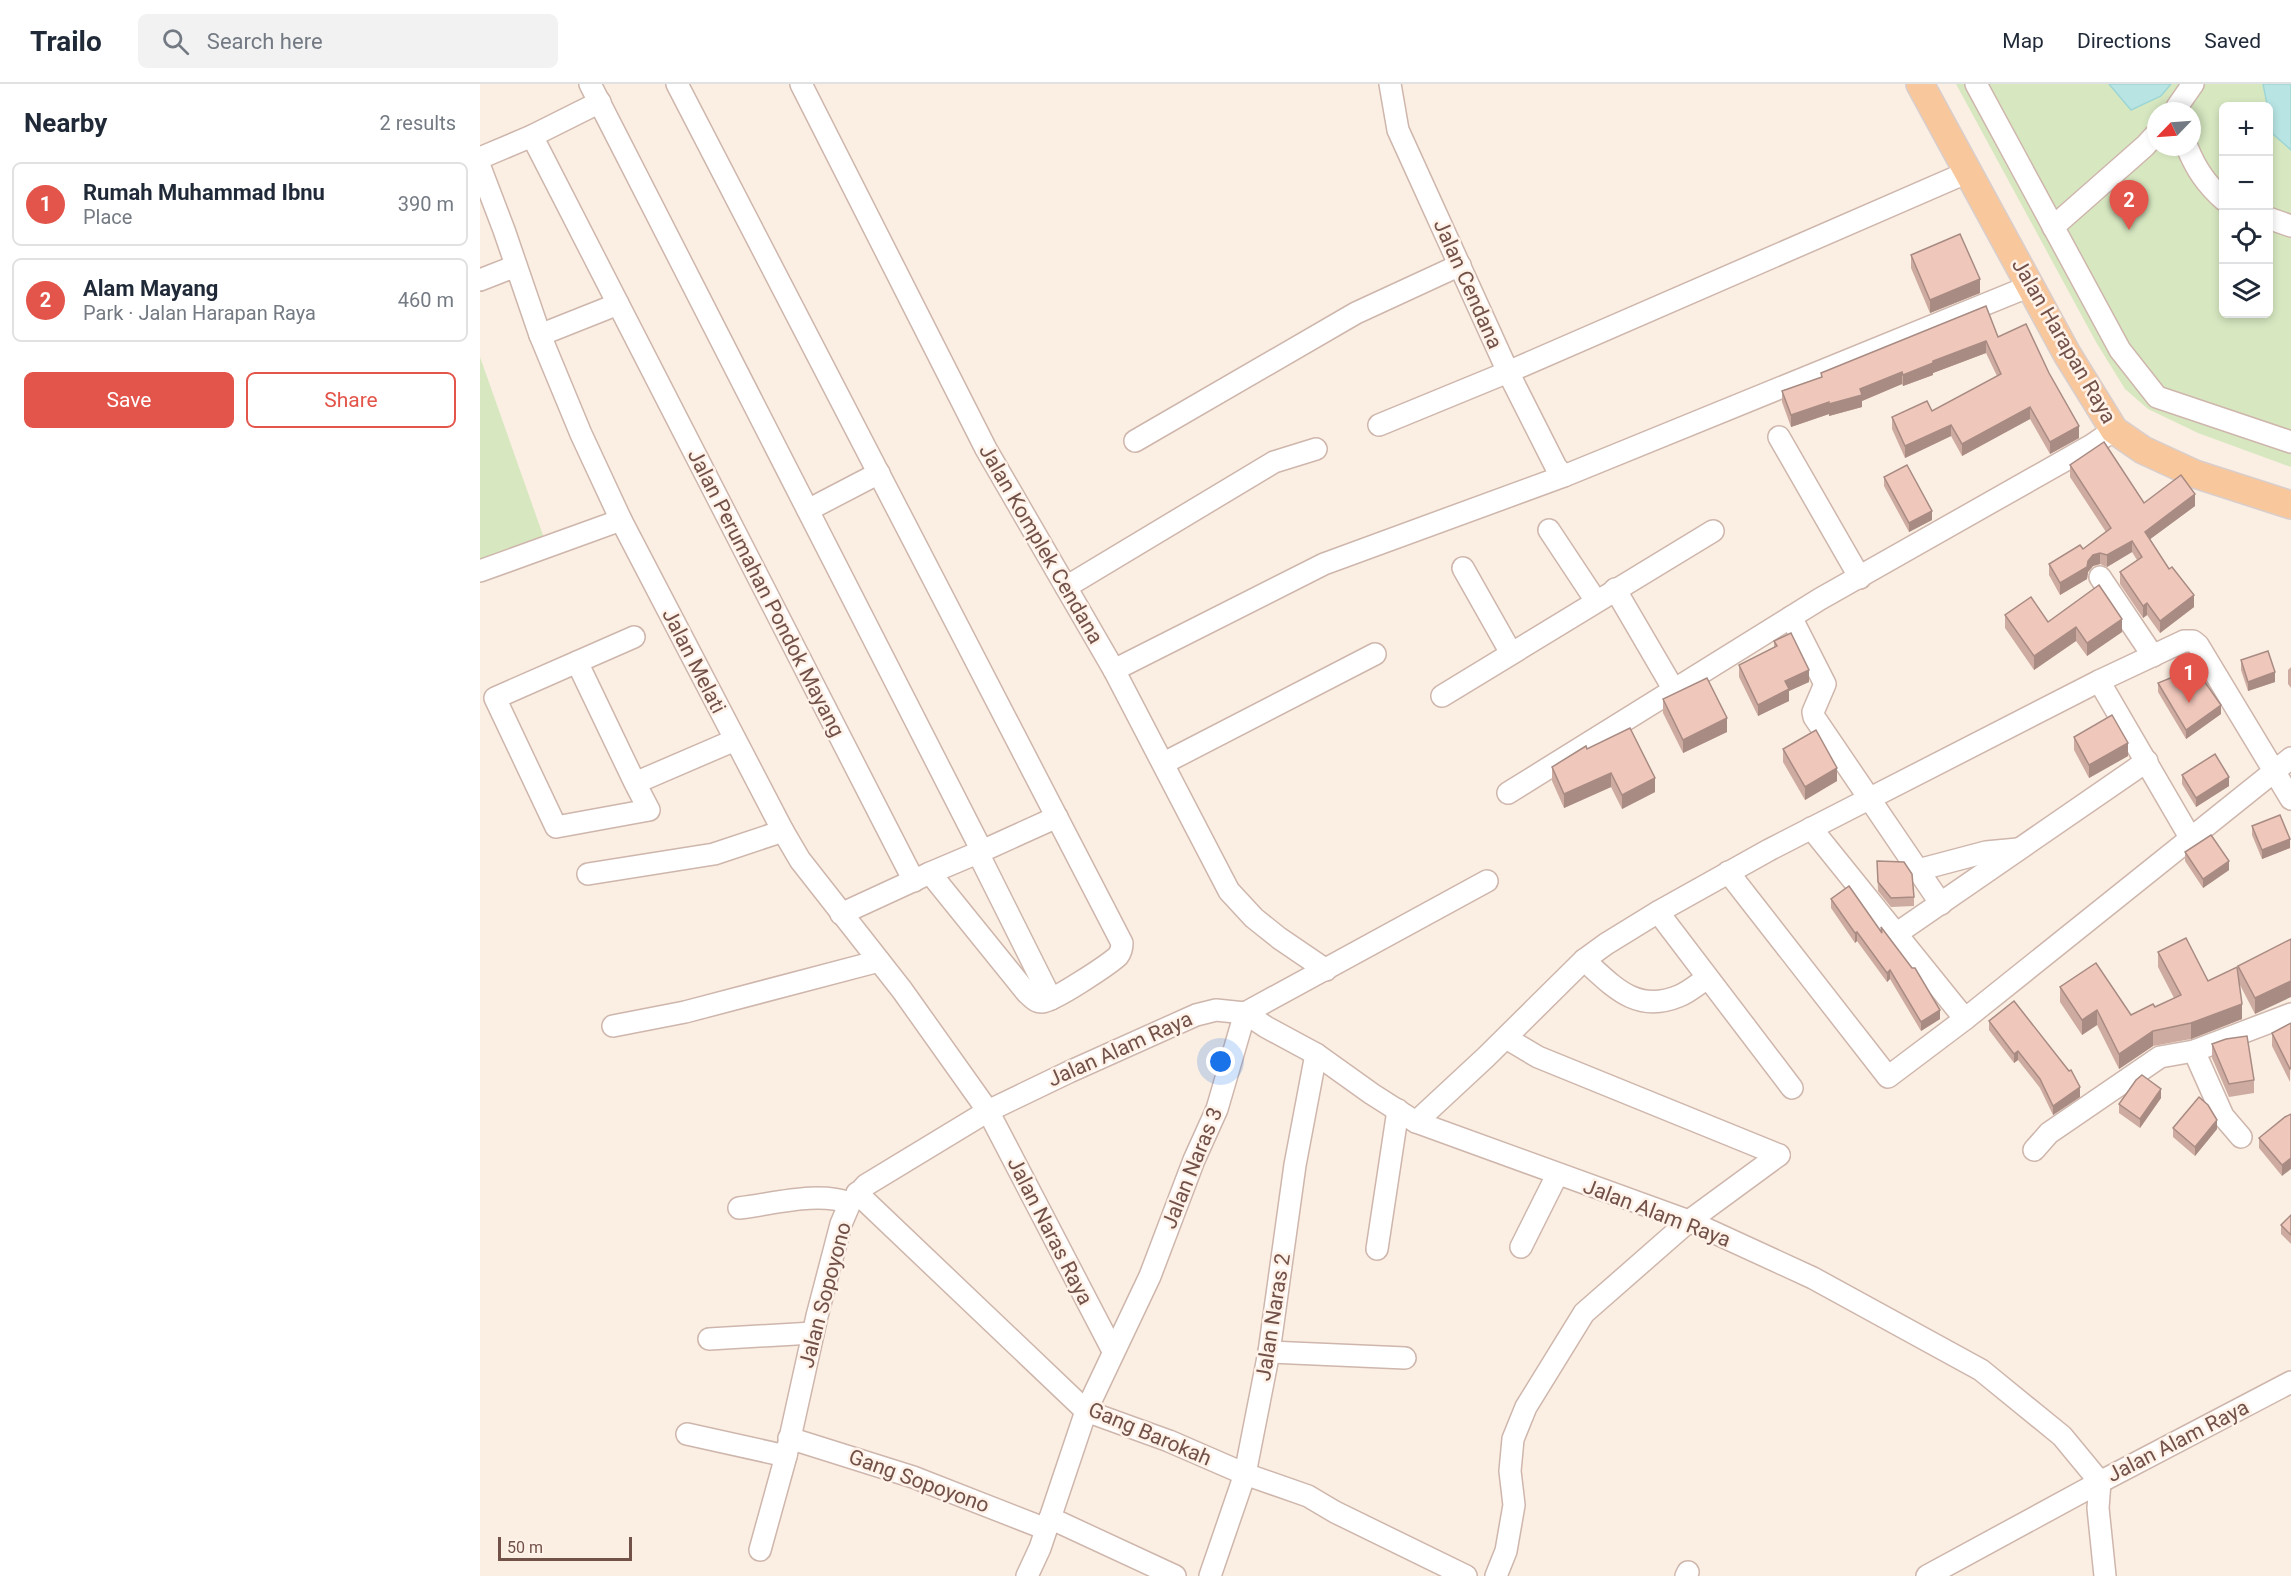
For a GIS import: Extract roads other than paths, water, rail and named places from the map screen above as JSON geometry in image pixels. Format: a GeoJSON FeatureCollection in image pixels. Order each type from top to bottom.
{"type":"FeatureCollection","features":[{"type":"Feature","properties":{"kind":"main road","name":"Jalan Harapan Raya"},"geometry":{"type":"LineString","coordinates":[[1920,84],[2067,354],[2114,430],[2143,450],[2195,474],[2291,505]]}},
{"type":"Feature","properties":{"kind":"street"},"geometry":{"type":"LineString","coordinates":[[480,158],[532,136],[595,93],[808,510],[980,852],[1051,999],[1113,959],[1122,949],[1122,943],[677,84]]}},
{"type":"Feature","properties":{"kind":"street","name":"Jalan Komplek Cendana"},"geometry":{"type":"LineString","coordinates":[[801,84],[986,449],[1114,670],[1230,891],[1254,918],[1326,970]]}},
{"type":"Feature","properties":{"kind":"street","name":"Jalan Cendana"},"geometry":{"type":"LineString","coordinates":[[1390,84],[1398,130],[1508,372],[1556,467],[1564,476]]}},
{"type":"Feature","properties":{"kind":"street"},"geometry":{"type":"LineString","coordinates":[[1976,84],[2120,350],[2157,397],[2291,442]]}},
{"type":"Feature","properties":{"kind":"street"},"geometry":{"type":"LineString","coordinates":[[2181,102],[2193,84]]}},
{"type":"Feature","properties":{"kind":"street","name":"Jalan Perumahan Pondok Mayang"},"geometry":{"type":"LineString","coordinates":[[532,136],[618,304],[922,877],[1027,993],[1036,1001],[1045,1002],[1051,999]]}},
{"type":"Feature","properties":{"kind":"street"},"geometry":{"type":"LineString","coordinates":[[2053,227],[2147,144]]}},
{"type":"Feature","properties":{"kind":"street"},"geometry":{"type":"LineString","coordinates":[[2191,156],[2207,185],[2219,196]]}},
{"type":"Feature","properties":{"kind":"street","name":"Jalan Melati"},"geometry":{"type":"LineString","coordinates":[[480,168],[485,196],[504,230],[540,335],[581,434],[621,520],[783,831],[800,860],[902,990],[988,1111]]}},
{"type":"Feature","properties":{"kind":"street"},"geometry":{"type":"LineString","coordinates":[[1379,425],[1508,372],[1968,172]]}},
{"type":"Feature","properties":{"kind":"street"},"geometry":{"type":"LineString","coordinates":[[2273,220],[2291,226]]}},
{"type":"Feature","properties":{"kind":"street"},"geometry":{"type":"LineString","coordinates":[[1135,441],[1356,313],[1460,265]]}},
{"type":"Feature","properties":{"kind":"street"},"geometry":{"type":"LineString","coordinates":[[480,280],[516,266]]}},
{"type":"Feature","properties":{"kind":"street"},"geometry":{"type":"LineString","coordinates":[[1114,670],[1324,564],[1564,476],[2030,286]]}},
{"type":"Feature","properties":{"kind":"street"},"geometry":{"type":"LineString","coordinates":[[540,335],[618,304]]}},
{"type":"Feature","properties":{"kind":"street"},"geometry":{"type":"LineString","coordinates":[[1508,793],[1791,617],[2092,445],[2114,430]]}},
{"type":"Feature","properties":{"kind":"street"},"geometry":{"type":"LineString","coordinates":[[1779,437],[1860,578]]}},
{"type":"Feature","properties":{"kind":"street"},"geometry":{"type":"LineString","coordinates":[[1066,587],[1265,467],[1316,449]]}},
{"type":"Feature","properties":{"kind":"street"},"geometry":{"type":"LineString","coordinates":[[808,510],[879,473]]}},
{"type":"Feature","properties":{"kind":"street"},"geometry":{"type":"LineString","coordinates":[[480,571],[621,520]]}},
{"type":"Feature","properties":{"kind":"street"},"geometry":{"type":"LineString","coordinates":[[1549,530],[1596,601]]}},
{"type":"Feature","properties":{"kind":"street"},"geometry":{"type":"LineString","coordinates":[[1442,696],[1713,531]]}},
{"type":"Feature","properties":{"kind":"street"},"geometry":{"type":"LineString","coordinates":[[1463,568],[1511,652]]}},
{"type":"Feature","properties":{"kind":"street"},"geometry":{"type":"LineString","coordinates":[[2100,577],[2154,656]]}},
{"type":"Feature","properties":{"kind":"street"},"geometry":{"type":"LineString","coordinates":[[1615,589],[1674,690]]}},
{"type":"Feature","properties":{"kind":"street"},"geometry":{"type":"LineString","coordinates":[[1791,617],[1825,684],[1813,712],[1814,717],[1941,904]]}},
{"type":"Feature","properties":{"kind":"street"},"geometry":{"type":"LineString","coordinates":[[577,662],[649,810],[556,827],[495,698],[577,662],[634,637]]}},
{"type":"Feature","properties":{"kind":"street"},"geometry":{"type":"LineString","coordinates":[[1416,1122],[1506,1038],[1584,960],[1658,912],[1811,828],[1870,800],[2099,681],[2184,641],[2193,641],[2198,645],[2291,799]]}},
{"type":"Feature","properties":{"kind":"street"},"geometry":{"type":"LineString","coordinates":[[1164,763],[1375,654]]}},
{"type":"Feature","properties":{"kind":"street"},"geometry":{"type":"LineString","coordinates":[[2099,681],[2191,838]]}},
{"type":"Feature","properties":{"kind":"street"},"geometry":{"type":"LineString","coordinates":[[636,783],[735,740]]}},
{"type":"Feature","properties":{"kind":"street"},"geometry":{"type":"LineString","coordinates":[[1728,872],[1888,1077],[1965,1019],[2291,758]]}},
{"type":"Feature","properties":{"kind":"street"},"geometry":{"type":"LineString","coordinates":[[1896,934],[2147,761]]}},
{"type":"Feature","properties":{"kind":"street"},"geometry":{"type":"LineString","coordinates":[[841,914],[1057,817]]}},
{"type":"Feature","properties":{"kind":"street"},"geometry":{"type":"LineString","coordinates":[[1811,828],[1965,1019]]}},
{"type":"Feature","properties":{"kind":"street"},"geometry":{"type":"LineString","coordinates":[[588,874],[714,854],[783,831]]}},
{"type":"Feature","properties":{"kind":"street"},"geometry":{"type":"LineString","coordinates":[[1918,870],[1986,852],[2019,849]]}},
{"type":"Feature","properties":{"kind":"street"},"geometry":{"type":"LineString","coordinates":[[1245,1013],[1487,880]]}},
{"type":"Feature","properties":{"kind":"street"},"geometry":{"type":"LineString","coordinates":[[1658,912],[1792,1088]]}},
{"type":"Feature","properties":{"kind":"street"},"geometry":{"type":"LineString","coordinates":[[1584,960],[1626,996],[1644,1002],[1663,1001],[1681,996],[1707,978]]}},
{"type":"Feature","properties":{"kind":"street"},"geometry":{"type":"LineString","coordinates":[[613,1026],[685,1012],[879,961]]}},
{"type":"Feature","properties":{"kind":"street","name":"Jalan Alam Raya"},"geometry":{"type":"LineString","coordinates":[[988,1111],[1196,1015],[1216,1010],[1245,1013],[1316,1054],[1416,1122],[1689,1221],[1813,1278],[1981,1370],[2061,1436],[2100,1482],[2291,1382]]}},
{"type":"Feature","properties":{"kind":"street","name":"Jalan Naras 3"},"geometry":{"type":"LineString","coordinates":[[1027,1576],[1040,1548],[1086,1411],[1149,1276],[1194,1160],[1217,1109],[1245,1013]]}},
{"type":"Feature","properties":{"kind":"street"},"geometry":{"type":"LineString","coordinates":[[2034,1150],[2049,1133],[2148,1065],[2173,1054],[2194,1051],[2291,1014]]}},
{"type":"Feature","properties":{"kind":"street"},"geometry":{"type":"LineString","coordinates":[[1496,1576],[1506,1551],[1514,1505],[1510,1471],[1513,1439],[1526,1407],[1584,1313],[1689,1221],[1779,1155],[1539,1058],[1506,1038]]}},
{"type":"Feature","properties":{"kind":"street"},"geometry":{"type":"LineString","coordinates":[[2194,1051],[2223,1116],[2241,1137]]}},
{"type":"Feature","properties":{"kind":"street","name":"Jalan Naras 2"},"geometry":{"type":"LineString","coordinates":[[1210,1576],[1245,1474],[1269,1352],[1295,1165],[1316,1054]]}},
{"type":"Feature","properties":{"kind":"street"},"geometry":{"type":"LineString","coordinates":[[1377,1249],[1398,1110]]}},
{"type":"Feature","properties":{"kind":"street","name":"Jalan Sopoyono"},"geometry":{"type":"LineString","coordinates":[[760,1550],[788,1447],[813,1333],[841,1224],[854,1198],[866,1185],[988,1111]]}},
{"type":"Feature","properties":{"kind":"street","name":"Jalan Naras Raya"},"geometry":{"type":"LineString","coordinates":[[988,1111],[1113,1351]]}},
{"type":"Feature","properties":{"kind":"street"},"geometry":{"type":"LineString","coordinates":[[1521,1248],[1557,1175]]}},
{"type":"Feature","properties":{"kind":"street"},"geometry":{"type":"LineString","coordinates":[[739,1208],[813,1199],[854,1198]]}},
{"type":"Feature","properties":{"kind":"street","name":"Gang Barokah"},"geometry":{"type":"LineString","coordinates":[[854,1198],[1086,1411],[1169,1441],[1245,1474],[1308,1496],[1335,1512],[1466,1576]]}},
{"type":"Feature","properties":{"kind":"street"},"geometry":{"type":"LineString","coordinates":[[710,1339],[813,1333]]}},
{"type":"Feature","properties":{"kind":"street"},"geometry":{"type":"LineString","coordinates":[[1269,1352],[1405,1358]]}},
{"type":"Feature","properties":{"kind":"street","name":"Gang Sopoyono"},"geometry":{"type":"LineString","coordinates":[[687,1434],[788,1447],[913,1477],[1048,1524],[1175,1576]]}},
{"type":"Feature","properties":{"kind":"street"},"geometry":{"type":"LineString","coordinates":[[1927,1576],[2100,1482]]}},
{"type":"Feature","properties":{"kind":"street"},"geometry":{"type":"LineString","coordinates":[[2100,1482],[2098,1508],[2105,1576]]}},
{"type":"Feature","properties":{"kind":"water"},"geometry":{"type":"Polygon","coordinates":[[[2109,84],[2171,84],[2161,96],[2131,110],[2109,84]]]}},
{"type":"Feature","properties":{"kind":"water"},"geometry":{"type":"Polygon","coordinates":[[[2263,84],[2291,84],[2291,150],[2273,134],[2273,102],[2267,102],[2263,84]]]}},
{"type":"Feature","properties":{"kind":"place","name":"Alam Mayang"},"geometry":{"type":"Point","coordinates":[2129,230]}},
{"type":"Feature","properties":{"kind":"place","name":"Rumah Muhammad Ibnu"},"geometry":{"type":"Point","coordinates":[2189,703]}}]}
